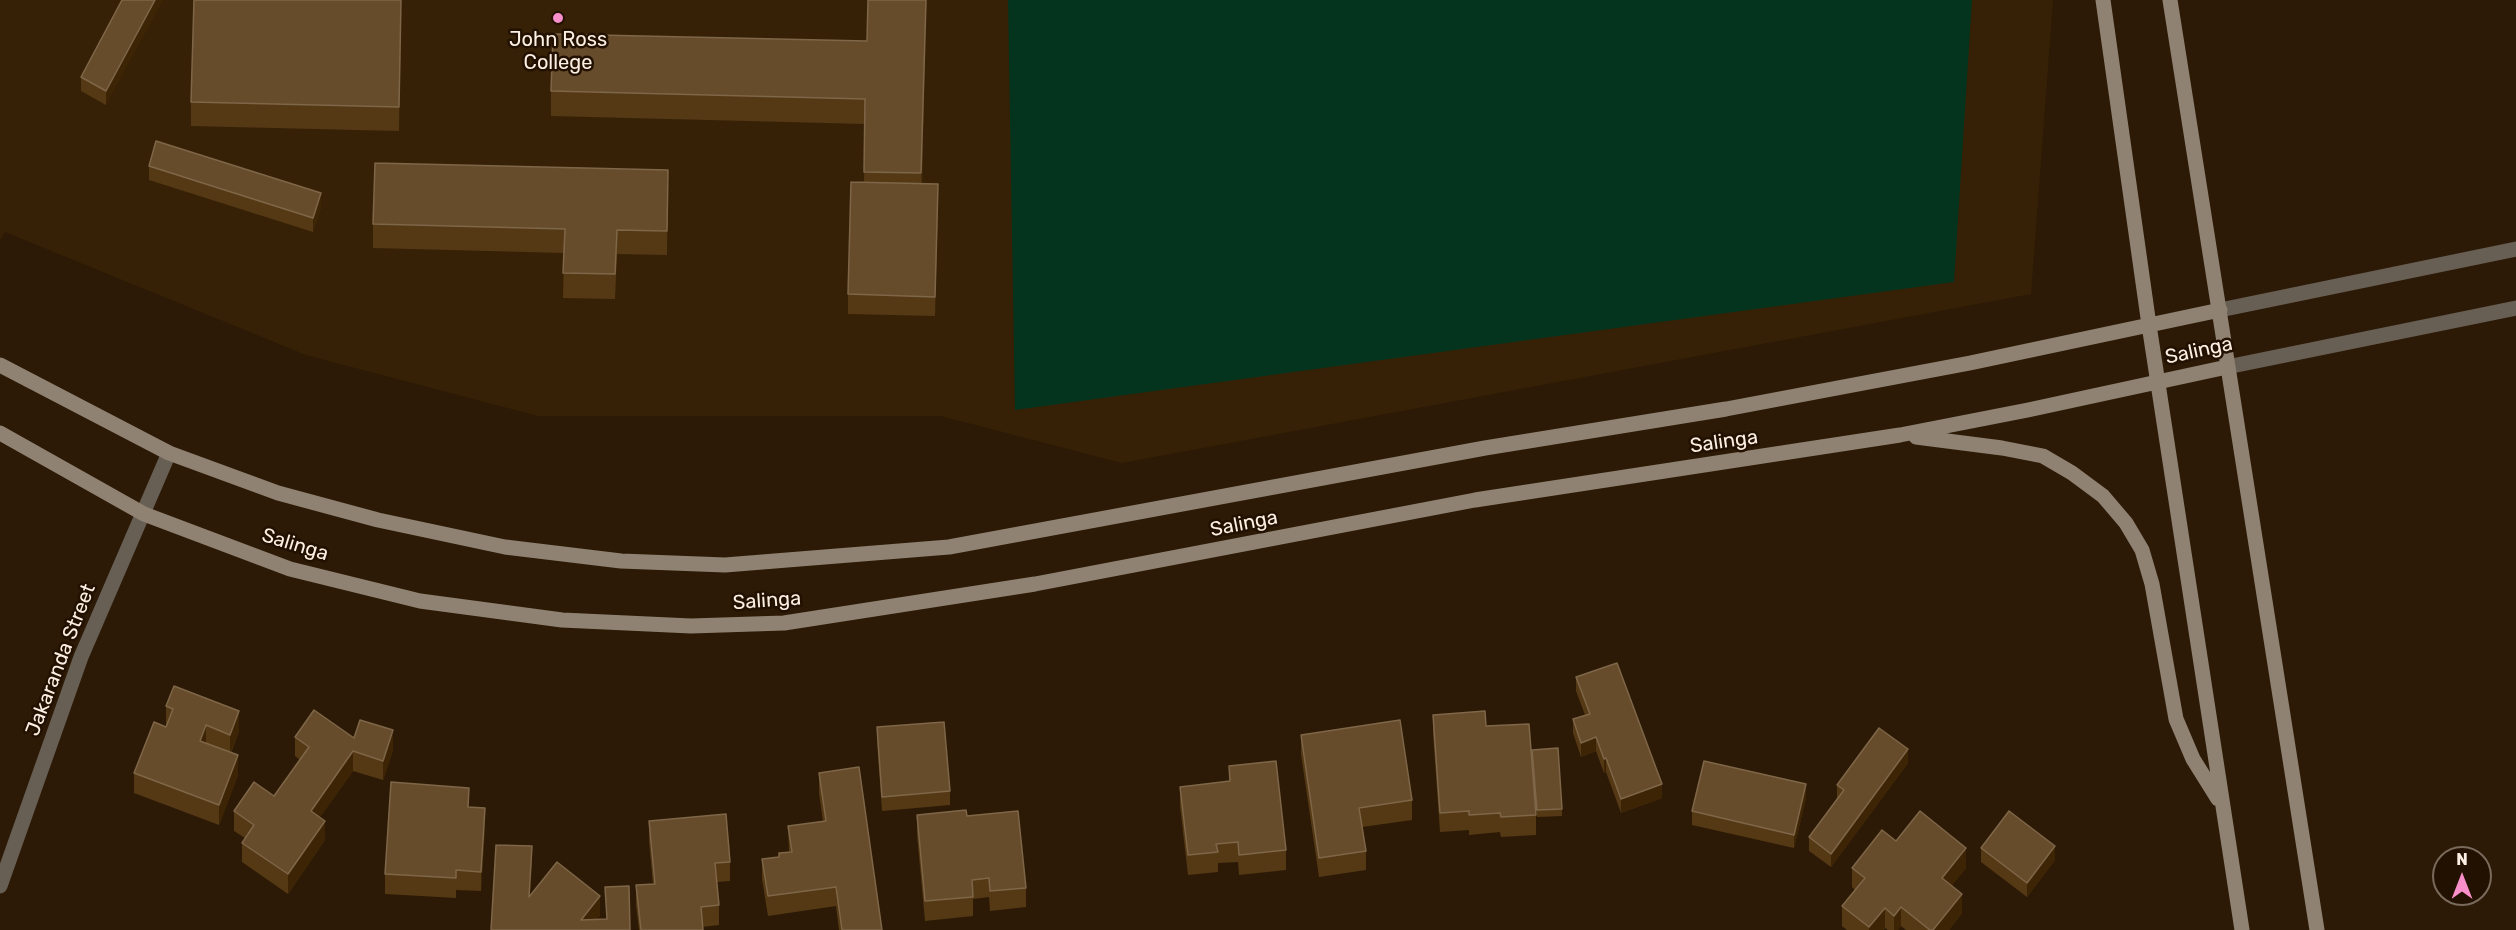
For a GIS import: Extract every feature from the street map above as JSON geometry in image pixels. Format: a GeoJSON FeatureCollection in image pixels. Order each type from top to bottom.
{"type":"FeatureCollection","features":[{"type":"Feature","properties":{"kind":"street"},"geometry":{"type":"LineString","coordinates":[[2103,0],[2149,325],[2242,930]]}},
{"type":"Feature","properties":{"kind":"street"},"geometry":{"type":"LineString","coordinates":[[2170,0],[2317,930]]}},
{"type":"Feature","properties":{"kind":"street","name":"Salinga"},"geometry":{"type":"LineString","coordinates":[[0,365],[169,453],[278,493],[378,520],[505,547],[621,561],[725,565],[832,559],[949,547],[1073,526],[1473,450],[1726,409],[1970,363],[2516,249]]}},
{"type":"Feature","properties":{"kind":"street","name":"Salinga"},"geometry":{"type":"LineString","coordinates":[[0,433],[144,514],[290,569],[420,601],[562,620],[691,626],[783,623],[1035,584],[1475,500],[1900,435],[2516,308]]}},
{"type":"Feature","properties":{"kind":"street"},"geometry":{"type":"LineString","coordinates":[[1900,435],[2002,447],[2043,456],[2072,473],[2103,496],[2126,523],[2142,550],[2152,584],[2176,719],[2193,759],[2221,804]]}},
{"type":"Feature","properties":{"kind":"street","name":"Jakaranda Street"},"geometry":{"type":"LineString","coordinates":[[0,886],[81,657],[169,453]]}},
{"type":"Feature","properties":{"kind":"shaded area"},"geometry":{"type":"Polygon","coordinates":[[[0,0],[2053,0],[2031,294],[1122,463],[941,416],[538,416],[306,355],[5,232],[0,240],[0,0]]]}},
{"type":"Feature","properties":{"kind":"green space"},"geometry":{"type":"Polygon","coordinates":[[[1008,0],[1972,0],[1954,282],[1015,410],[1008,0]]]}},
{"type":"Feature","properties":{"kind":"building"},"geometry":{"type":"Polygon","coordinates":[[[122,0],[155,0],[106,91],[81,77],[122,0]]]}},
{"type":"Feature","properties":{"kind":"building"},"geometry":{"type":"Polygon","coordinates":[[[194,0],[401,0],[399,107],[191,102],[194,0]]]}},
{"type":"Feature","properties":{"kind":"building"},"geometry":{"type":"Polygon","coordinates":[[[868,0],[926,0],[921,173],[864,172],[865,99],[551,91],[553,34],[867,41],[868,0]]]}},
{"type":"Feature","properties":{"kind":"building"},"geometry":{"type":"Polygon","coordinates":[[[156,141],[321,193],[313,218],[149,166],[156,141]]]}},
{"type":"Feature","properties":{"kind":"building"},"geometry":{"type":"Polygon","coordinates":[[[375,163],[668,170],[667,231],[617,230],[615,274],[563,273],[565,229],[373,224],[375,163]]]}},
{"type":"Feature","properties":{"kind":"building"},"geometry":{"type":"Polygon","coordinates":[[[851,182],[938,184],[935,297],[848,294],[851,182]]]}},
{"type":"Feature","properties":{"kind":"building"},"geometry":{"type":"Polygon","coordinates":[[[1617,663],[1662,784],[1621,799],[1596,737],[1581,743],[1573,719],[1590,714],[1576,677],[1617,663]]]}},
{"type":"Feature","properties":{"kind":"building"},"geometry":{"type":"Polygon","coordinates":[[[174,686],[239,711],[230,735],[206,725],[200,741],[238,755],[219,805],[134,773],[154,722],[166,727],[173,709],[166,706],[174,686]]]}},
{"type":"Feature","properties":{"kind":"building"},"geometry":{"type":"Polygon","coordinates":[[[314,710],[354,738],[360,720],[393,730],[383,761],[353,751],[311,811],[325,821],[288,874],[242,843],[254,825],[234,811],[254,782],[274,796],[309,747],[295,737],[314,710]]]}},
{"type":"Feature","properties":{"kind":"building"},"geometry":{"type":"Polygon","coordinates":[[[1485,711],[1486,726],[1529,724],[1536,815],[1501,817],[1500,813],[1469,815],[1469,811],[1440,813],[1433,715],[1485,711]]]}},
{"type":"Feature","properties":{"kind":"building"},"geometry":{"type":"Polygon","coordinates":[[[1400,720],[1412,800],[1359,808],[1366,851],[1319,858],[1301,735],[1400,720]]]}},
{"type":"Feature","properties":{"kind":"building"},"geometry":{"type":"Polygon","coordinates":[[[944,722],[950,791],[882,797],[877,727],[944,722]]]}},
{"type":"Feature","properties":{"kind":"building"},"geometry":{"type":"Polygon","coordinates":[[[1879,728],[1908,749],[1831,854],[1809,837],[1844,790],[1837,785],[1879,728]]]}},
{"type":"Feature","properties":{"kind":"building"},"geometry":{"type":"Polygon","coordinates":[[[1558,748],[1562,809],[1537,810],[1532,750],[1558,748]]]}},
{"type":"Feature","properties":{"kind":"building"},"geometry":{"type":"Polygon","coordinates":[[[1276,761],[1286,850],[1239,855],[1238,842],[1216,844],[1218,852],[1188,855],[1180,787],[1230,781],[1229,766],[1276,761]]]}},
{"type":"Feature","properties":{"kind":"building"},"geometry":{"type":"Polygon","coordinates":[[[1704,761],[1806,784],[1794,835],[1692,811],[1704,761]]]}},
{"type":"Feature","properties":{"kind":"building"},"geometry":{"type":"Polygon","coordinates":[[[859,767],[882,930],[842,930],[836,887],[768,896],[762,859],[779,857],[779,853],[792,852],[788,826],[826,821],[819,773],[859,767]]]}},
{"type":"Feature","properties":{"kind":"building"},"geometry":{"type":"Polygon","coordinates":[[[391,782],[469,788],[468,807],[485,808],[481,872],[456,870],[456,878],[385,874],[391,782]]]}},
{"type":"Feature","properties":{"kind":"building"},"geometry":{"type":"Polygon","coordinates":[[[966,810],[967,816],[1018,811],[1026,888],[990,891],[989,878],[972,880],[973,897],[925,901],[917,815],[966,810]]]}},
{"type":"Feature","properties":{"kind":"building"},"geometry":{"type":"Polygon","coordinates":[[[1920,811],[1966,848],[1942,878],[1962,894],[1933,930],[1901,907],[1894,916],[1885,908],[1869,927],[1842,906],[1865,878],[1852,868],[1882,830],[1896,841],[1920,811]]]}},
{"type":"Feature","properties":{"kind":"building"},"geometry":{"type":"Polygon","coordinates":[[[2009,811],[2055,846],[2027,883],[1981,848],[2009,811]]]}},
{"type":"Feature","properties":{"kind":"building"},"geometry":{"type":"Polygon","coordinates":[[[726,814],[730,862],[715,863],[719,905],[701,907],[703,930],[641,930],[636,885],[655,884],[649,821],[726,814]]]}},
{"type":"Feature","properties":{"kind":"building"},"geometry":{"type":"Polygon","coordinates":[[[496,845],[532,846],[529,897],[557,862],[600,896],[581,920],[607,919],[605,887],[629,886],[630,930],[491,930],[496,845]]]}},
{"type":"Feature","properties":{"kind":"place","name":"John Ross College"},"geometry":{"type":"Point","coordinates":[558,18]}}]}
